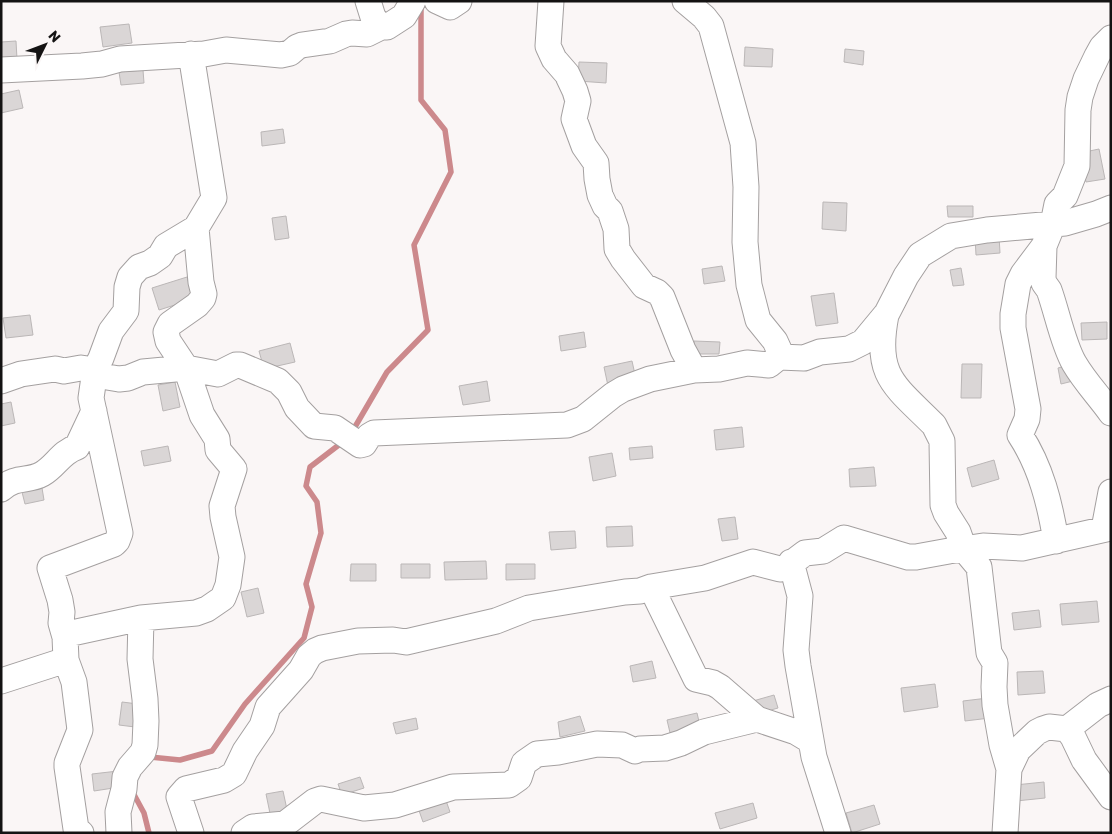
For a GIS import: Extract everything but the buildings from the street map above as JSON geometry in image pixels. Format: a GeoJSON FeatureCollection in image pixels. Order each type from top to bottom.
{"type":"FeatureCollection","features":[{"type":"Feature","properties":{"kind":"street"},"geometry":{"type":"LineString","coordinates":[[368,1],[373,17],[381,27]]}},
{"type":"Feature","properties":{"kind":"street"},"geometry":{"type":"LineString","coordinates":[[1,70],[82,66],[102,64],[120,58],[236,50],[281,55],[290,53],[302,45],[330,41],[352,33],[367,34],[381,27],[387,27],[404,16],[414,1]]}},
{"type":"Feature","properties":{"kind":"street"},"geometry":{"type":"LineString","coordinates":[[437,1],[450,7],[458,1]]}},
{"type":"Feature","properties":{"kind":"street"},"geometry":{"type":"LineString","coordinates":[[551,1],[548,38],[550,52],[567,74],[578,100],[574,119],[584,146],[596,163],[600,195],[605,206],[610,211],[616,229],[617,249],[644,286],[657,292],[662,297],[683,350],[694,370]]}},
{"type":"Feature","properties":{"kind":"street"},"geometry":{"type":"LineString","coordinates":[[685,1],[704,17],[711,26],[743,143],[746,187],[745,242],[749,285],[758,320],[775,341],[780,352],[778,358]]}},
{"type":"Feature","properties":{"kind":"street"},"geometry":{"type":"LineString","coordinates":[[1111,38],[1102,47],[1086,79],[1078,110],[1077,166],[1065,196],[1057,204],[1048,235],[1043,278],[1044,284],[1049,290],[1073,362],[1092,391],[1103,401],[1111,413]]}},
{"type":"Feature","properties":{"kind":"street"},"geometry":{"type":"LineString","coordinates":[[81,833],[76,829],[67,767],[80,730],[74,682],[61,623],[60,600],[50,568],[117,542],[120,533],[91,398],[95,370],[111,331],[126,311],[127,287],[130,277],[139,267],[160,256],[166,246],[196,228],[214,198],[191,54]]}},
{"type":"Feature","properties":{"kind":"street"},"geometry":{"type":"LineString","coordinates":[[1056,541],[1046,491],[1034,460],[1020,436],[1027,419],[1028,402],[1013,328],[1015,292],[1023,274],[1048,235],[1080,219],[1111,208]]}},
{"type":"Feature","properties":{"kind":"street"},"geometry":{"type":"LineString","coordinates":[[1,681],[66,648],[72,633],[141,618],[196,613],[207,609],[223,598],[228,585],[232,557],[222,506],[234,469],[218,450],[217,439],[202,414],[186,368],[168,341],[166,332],[170,324],[197,305],[203,298],[196,228]]}},
{"type":"Feature","properties":{"kind":"street"},"geometry":{"type":"LineString","coordinates":[[1,381],[21,374],[55,369],[64,371],[81,368],[95,370],[107,377],[118,379],[128,378],[143,372],[186,368],[218,374],[236,365],[240,365],[266,375],[283,385],[298,408],[314,426],[335,428],[360,445],[364,444],[369,436],[374,433],[516,428],[574,423],[583,419],[623,389],[650,380],[694,370],[719,369],[747,363],[766,366],[778,358],[804,358],[820,352],[854,347],[866,339],[887,313],[916,260],[927,250],[951,236],[987,230],[1048,235]]}},
{"type":"Feature","properties":{"kind":"street"},"geometry":{"type":"LineString","coordinates":[[887,313],[882,348],[884,364],[891,380],[939,432],[942,441],[944,505],[946,513],[958,532],[964,549],[979,567],[980,571],[989,653],[995,663],[995,704],[1008,769],[1005,833]]}},
{"type":"Feature","properties":{"kind":"street"},"geometry":{"type":"LineString","coordinates":[[1,489],[12,480],[41,475],[65,453],[77,447],[94,411]]}},
{"type":"Feature","properties":{"kind":"street"},"geometry":{"type":"LineString","coordinates":[[191,833],[179,797],[186,789],[224,780],[234,774],[245,751],[262,726],[268,707],[301,670],[309,656],[322,648],[358,641],[393,640],[406,642],[496,621],[529,608],[640,591],[651,587],[705,578],[753,562],[780,569],[785,568],[805,553],[823,551],[844,538],[916,558],[983,546],[1022,548],[1107,528],[1111,492]]}},
{"type":"Feature","properties":{"kind":"street"},"geometry":{"type":"LineString","coordinates":[[791,562],[800,596],[796,650],[811,741],[838,833]]}},
{"type":"Feature","properties":{"kind":"street"},"geometry":{"type":"LineString","coordinates":[[651,587],[696,679],[720,687],[757,719],[796,732],[811,741]]}},
{"type":"Feature","properties":{"kind":"street"},"geometry":{"type":"LineString","coordinates":[[119,833],[118,812],[125,777],[130,767],[143,752],[145,745],[145,699],[140,659],[141,618]]}},
{"type":"Feature","properties":{"kind":"street"},"geometry":{"type":"LineString","coordinates":[[1008,769],[1018,750],[1037,732],[1049,727],[1067,728],[1111,699]]}},
{"type":"Feature","properties":{"kind":"street"},"geometry":{"type":"LineString","coordinates":[[244,833],[253,827],[285,824],[315,800],[321,799],[355,806],[396,805],[453,787],[510,784],[519,778],[524,763],[537,754],[597,744],[622,745],[635,751],[640,748],[665,748],[704,732],[757,719]]}},
{"type":"Feature","properties":{"kind":"street"},"geometry":{"type":"LineString","coordinates":[[1067,728],[1084,760],[1111,797]]}},
{"type":"Feature","properties":{"kind":"waterway"},"geometry":{"type":"LineString","coordinates":[[352,432],[387,372],[428,330],[414,245],[451,172],[445,130],[421,100],[421,6]]}},
{"type":"Feature","properties":{"kind":"waterway"},"geometry":{"type":"LineString","coordinates":[[148,759],[150,757],[180,760],[212,751],[245,704],[304,638],[312,607],[306,584],[321,533],[317,502],[306,486],[310,467],[344,441]]}},
{"type":"Feature","properties":{"kind":"waterway"},"geometry":{"type":"LineString","coordinates":[[131,789],[144,813],[149,833]]}}]}
